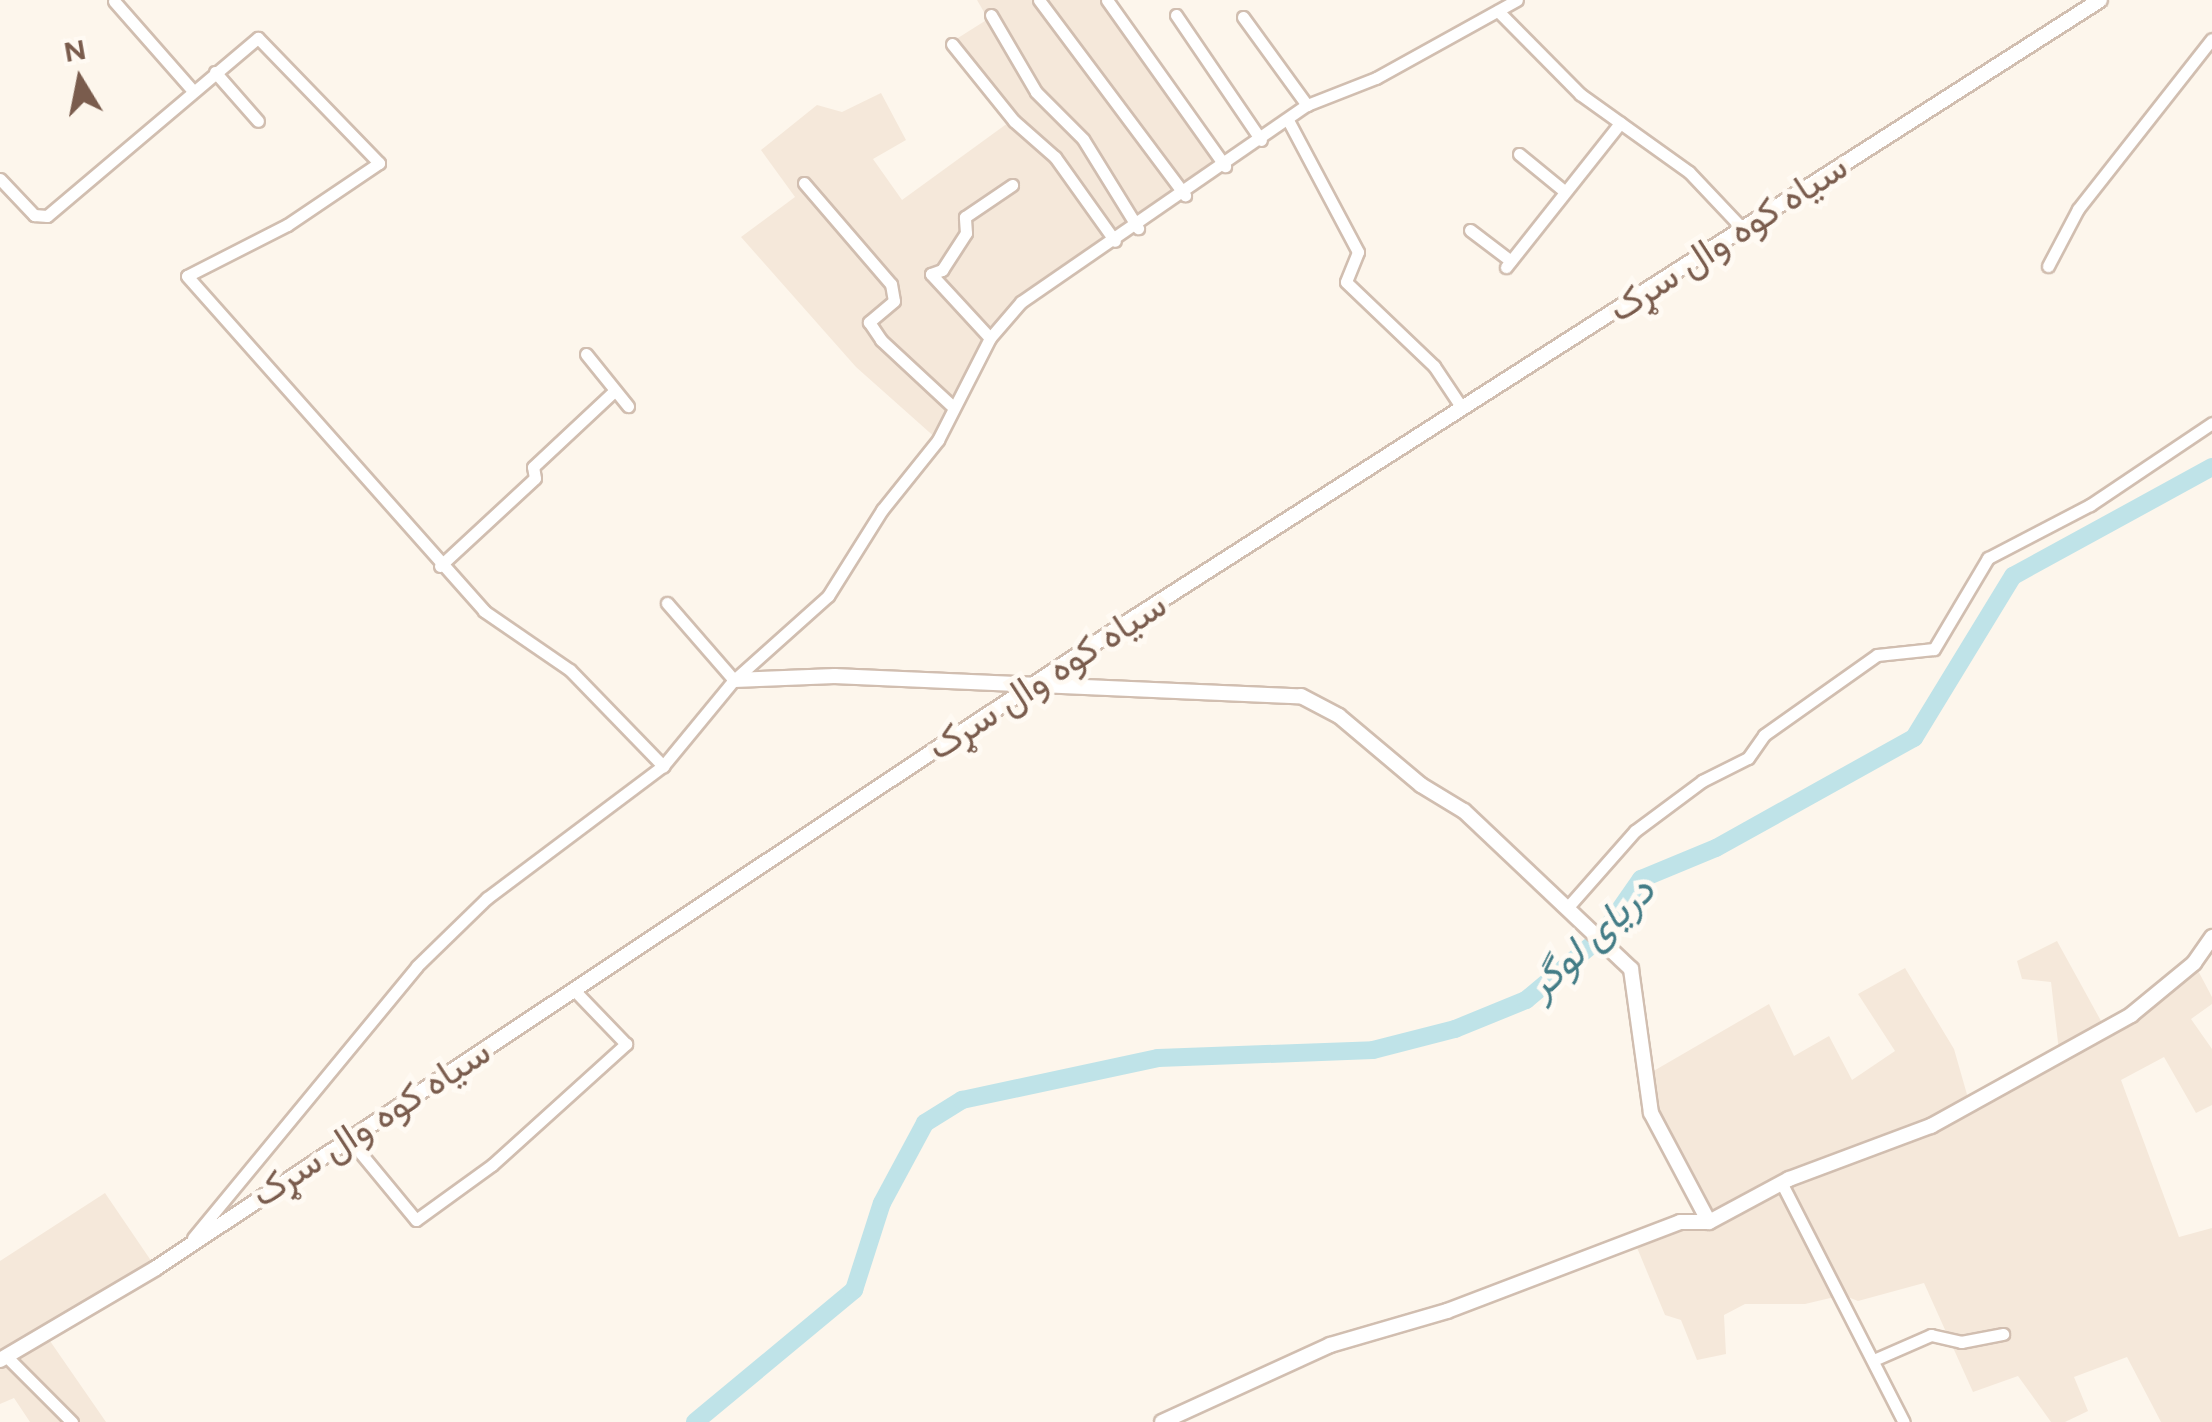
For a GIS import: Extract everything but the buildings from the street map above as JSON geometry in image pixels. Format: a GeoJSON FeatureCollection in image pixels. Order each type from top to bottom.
{"type":"FeatureCollection","features":[{"type":"Feature","properties":{"kind":"street"},"geometry":{"type":"LineString","coordinates":[[1039,0],[1185,195]]}},
{"type":"Feature","properties":{"kind":"street"},"geometry":{"type":"LineString","coordinates":[[1107,0],[1225,166]]}},
{"type":"Feature","properties":{"kind":"street"},"geometry":{"type":"LineString","coordinates":[[192,1238],[417,966],[488,898],[663,766],[734,680],[828,596],[882,510],[938,440],[952,404],[990,338],[1020,302],[1138,228],[1289,122],[1307,105],[1376,78],[1517,0]]}},
{"type":"Feature","properties":{"kind":"street","name":"سیاه کوه وال سړک"},"geometry":{"type":"LineString","coordinates":[[4,1359],[156,1268],[192,1238],[349,1140],[1034,683],[2100,0]]}},
{"type":"Feature","properties":{"kind":"street"},"geometry":{"type":"LineString","coordinates":[[114,1],[193,92]]}},
{"type":"Feature","properties":{"kind":"street"},"geometry":{"type":"LineString","coordinates":[[1498,11],[1580,94],[1690,172],[1741,227]]}},
{"type":"Feature","properties":{"kind":"street"},"geometry":{"type":"LineString","coordinates":[[990,14],[1036,92],[1082,139],[1138,228]]}},
{"type":"Feature","properties":{"kind":"street"},"geometry":{"type":"LineString","coordinates":[[1176,15],[1261,140]]}},
{"type":"Feature","properties":{"kind":"street"},"geometry":{"type":"LineString","coordinates":[[1243,17],[1307,105]]}},
{"type":"Feature","properties":{"kind":"street"},"geometry":{"type":"LineString","coordinates":[[0,179],[34,215],[47,216],[258,38],[379,164],[359,171],[287,225],[187,276],[440,566],[484,611],[570,670],[663,766]]}},
{"type":"Feature","properties":{"kind":"street"},"geometry":{"type":"LineString","coordinates":[[2048,266],[2078,209],[2212,39]]}},
{"type":"Feature","properties":{"kind":"street"},"geometry":{"type":"LineString","coordinates":[[952,44],[1014,121],[1056,157],[1115,241]]}},
{"type":"Feature","properties":{"kind":"street"},"geometry":{"type":"LineString","coordinates":[[216,72],[258,121]]}},
{"type":"Feature","properties":{"kind":"street"},"geometry":{"type":"LineString","coordinates":[[1289,122],[1358,252],[1346,282],[1434,366],[1462,408]]}},
{"type":"Feature","properties":{"kind":"street"},"geometry":{"type":"LineString","coordinates":[[1470,230],[1508,264],[1620,123]]}},
{"type":"Feature","properties":{"kind":"street"},"geometry":{"type":"LineString","coordinates":[[1519,154],[1564,192]]}},
{"type":"Feature","properties":{"kind":"street"},"geometry":{"type":"LineString","coordinates":[[804,183],[891,284],[894,301],[869,322],[881,340],[952,404]]}},
{"type":"Feature","properties":{"kind":"street"},"geometry":{"type":"LineString","coordinates":[[990,338],[931,274],[942,270],[966,233],[965,218],[1012,185]]}},
{"type":"Feature","properties":{"kind":"street"},"geometry":{"type":"LineString","coordinates":[[586,354],[612,392],[628,406]]}},
{"type":"Feature","properties":{"kind":"street"},"geometry":{"type":"LineString","coordinates":[[440,566],[535,478],[533,467],[612,392]]}},
{"type":"Feature","properties":{"kind":"street"},"geometry":{"type":"LineString","coordinates":[[1568,908],[1635,830],[1702,780],[1748,758],[1764,736],[1877,655],[1934,649],[1988,558],[2090,505],[2212,423]]}},
{"type":"Feature","properties":{"kind":"street"},"geometry":{"type":"LineString","coordinates":[[667,603],[734,680]]}},
{"type":"Feature","properties":{"kind":"street"},"geometry":{"type":"LineString","coordinates":[[734,680],[835,676],[1301,696],[1339,716],[1464,811],[1621,956],[1638,987],[1651,1112],[1708,1222]]}},
{"type":"Feature","properties":{"kind":"street"},"geometry":{"type":"LineString","coordinates":[[1162,1422],[1330,1345],[1447,1312],[1680,1222],[1708,1222],[1782,1184],[1932,1126],[2131,1016],[2194,963],[2212,937]]}},
{"type":"Feature","properties":{"kind":"street"},"geometry":{"type":"LineString","coordinates":[[349,1140],[416,1220],[492,1165],[626,1044],[574,990]]}},
{"type":"Feature","properties":{"kind":"street"},"geometry":{"type":"LineString","coordinates":[[1782,1184],[1876,1359],[1904,1422]]}},
{"type":"Feature","properties":{"kind":"street"},"geometry":{"type":"LineString","coordinates":[[1876,1359],[1931,1335],[1961,1342],[2003,1334]]}},
{"type":"Feature","properties":{"kind":"street"},"geometry":{"type":"LineString","coordinates":[[4,1359],[72,1422]]}},
{"type":"Feature","properties":{"kind":"shaded area"},"geometry":{"type":"Polygon","coordinates":[[[977,0],[1107,0],[1225,166],[1021,302],[990,338],[938,440],[856,367],[741,237],[795,197],[761,150],[817,105],[842,112],[881,93],[906,140],[873,159],[902,200],[1012,120],[950,43],[988,19],[977,0]]]}},
{"type":"Feature","properties":{"kind":"shaded area"},"geometry":{"type":"Polygon","coordinates":[[[2057,941],[2106,1030],[2194,963],[2212,997],[2212,1004],[2191,1019],[2212,1049],[2212,1105],[2196,1113],[2164,1057],[2121,1080],[2179,1237],[2212,1228],[2212,1422],[2161,1422],[2127,1357],[2074,1377],[2088,1411],[2065,1422],[2051,1422],[2018,1376],[1973,1392],[1924,1283],[1858,1301],[1843,1295],[1805,1304],[1745,1304],[1724,1315],[1726,1354],[1697,1360],[1681,1320],[1665,1315],[1633,1238],[1707,1222],[1645,1076],[1769,1004],[1794,1056],[1829,1036],[1852,1080],[1895,1051],[1858,994],[1905,968],[1954,1049],[1970,1105],[2059,1051],[2051,982],[2022,979],[2017,961],[2057,941]]]}},
{"type":"Feature","properties":{"kind":"shaded area"},"geometry":{"type":"Polygon","coordinates":[[[105,1193],[156,1268],[151,1281],[50,1341],[106,1422],[30,1422],[14,1398],[0,1404],[0,1261],[105,1193]]]}},
{"type":"Feature","properties":{"kind":"waterway","name":"دریای لوگر"},"geometry":{"type":"LineString","coordinates":[[695,1422],[854,1290],[882,1203],[925,1123],[962,1100],[1158,1058],[1373,1050],[1455,1029],[1526,1000],[1600,938],[1641,879],[1716,848],[1914,738],[2013,576],[2212,467]]}}]}
